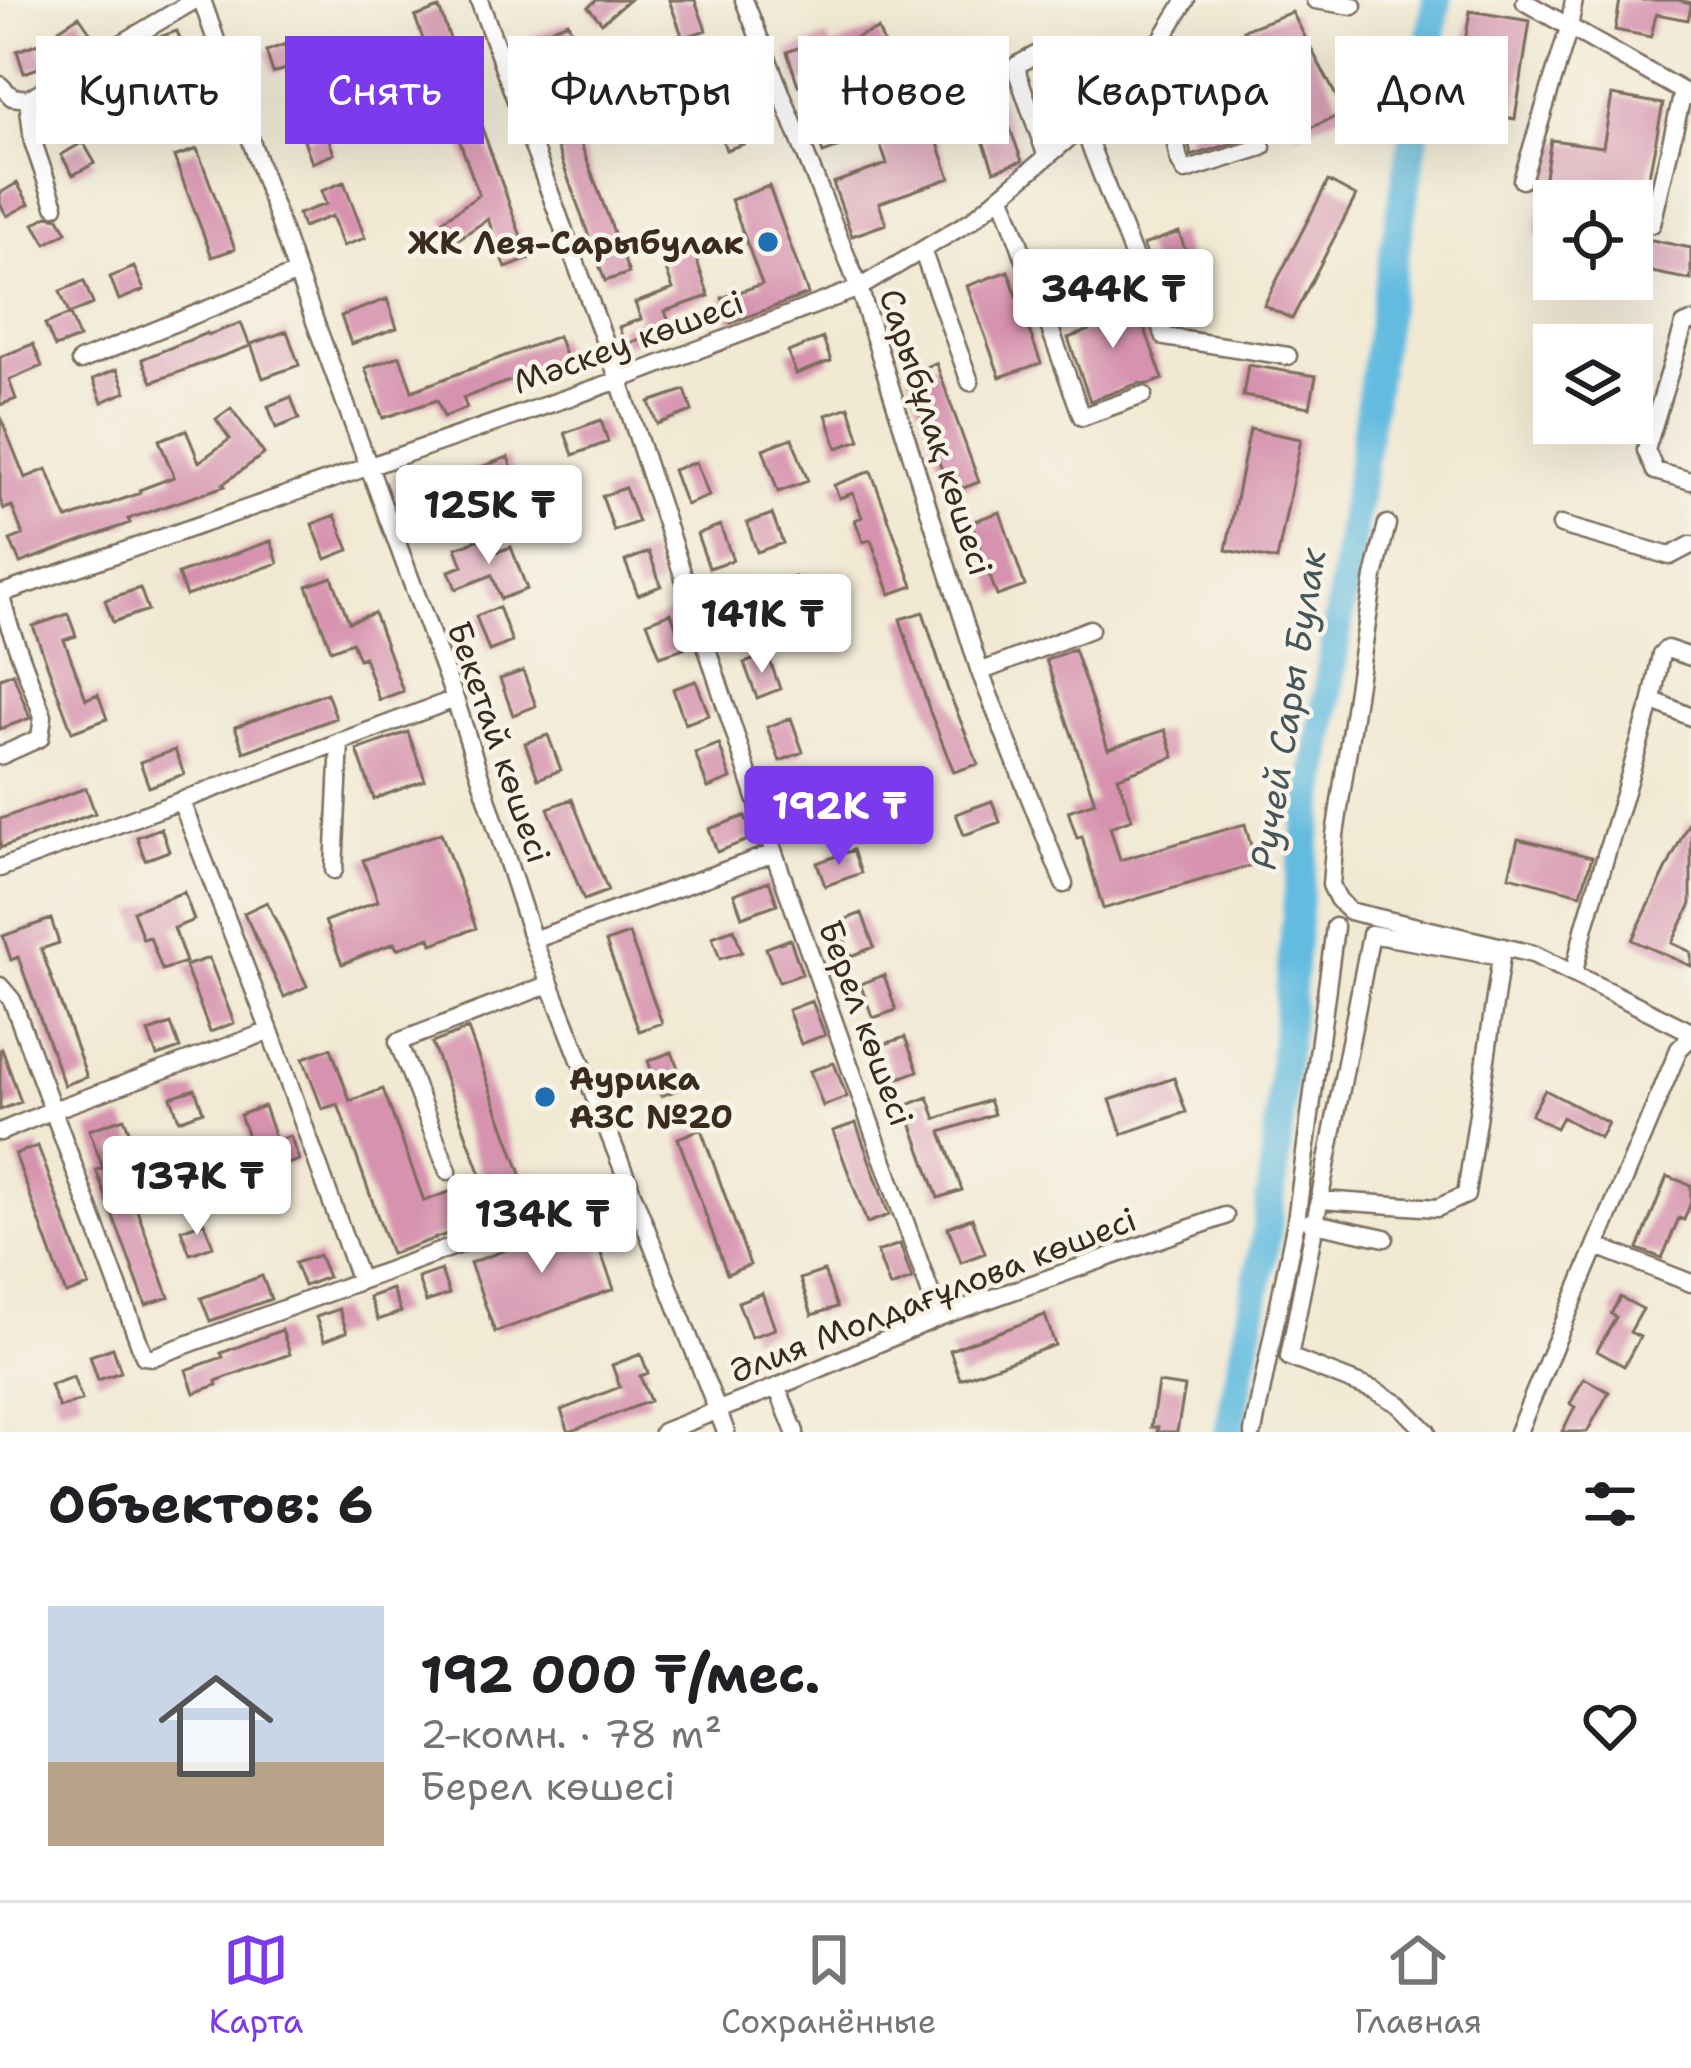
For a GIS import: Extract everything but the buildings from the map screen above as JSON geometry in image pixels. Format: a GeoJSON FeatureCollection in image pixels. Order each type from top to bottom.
{"type":"FeatureCollection","features":[{"type":"Feature","properties":{"kind":"street"},"geometry":{"type":"LineString","coordinates":[[0,85],[12,98],[28,99],[198,0]]}},
{"type":"Feature","properties":{"kind":"street","name":"Бекетай көшесі"},"geometry":{"type":"LineString","coordinates":[[198,0],[455,699],[533,940],[726,1432]]}},
{"type":"Feature","properties":{"kind":"street","name":"Берел көшесі"},"geometry":{"type":"LineString","coordinates":[[479,0],[619,380],[774,854],[939,1317]]}},
{"type":"Feature","properties":{"kind":"street","name":"Сарыбұлақ көшесі"},"geometry":{"type":"LineString","coordinates":[[744,0],[859,288],[980,672],[1064,884]]}},
{"type":"Feature","properties":{"kind":"street","name":"Мәскеу көшесі"},"geometry":{"type":"LineString","coordinates":[[1164,36],[1186,0]]}},
{"type":"Feature","properties":{"kind":"street"},"geometry":{"type":"LineString","coordinates":[[1315,0],[1353,6]]}},
{"type":"Feature","properties":{"kind":"street"},"geometry":{"type":"LineString","coordinates":[[1522,180],[1574,0]]}},
{"type":"Feature","properties":{"kind":"street"},"geometry":{"type":"LineString","coordinates":[[1525,2],[1687,94],[1653,220]]}},
{"type":"Feature","properties":{"kind":"street"},"geometry":{"type":"LineString","coordinates":[[1033,56],[1017,65],[1033,117]]}},
{"type":"Feature","properties":{"kind":"street"},"geometry":{"type":"LineString","coordinates":[[28,99],[33,142],[55,206]]}},
{"type":"Feature","properties":{"kind":"street"},"geometry":{"type":"LineString","coordinates":[[1042,144],[1047,157]]}},
{"type":"Feature","properties":{"kind":"street","name":"Мәскеу көшесі"},"geometry":{"type":"LineString","coordinates":[[0,594],[619,380],[859,288],[971,220],[1062,144]]}},
{"type":"Feature","properties":{"kind":"street"},"geometry":{"type":"LineString","coordinates":[[1087,144],[1165,337],[1288,356]]}},
{"type":"Feature","properties":{"kind":"street"},"geometry":{"type":"LineString","coordinates":[[1176,144],[1185,171],[1262,147]]}},
{"type":"Feature","properties":{"kind":"street"},"geometry":{"type":"LineString","coordinates":[[1002,196],[1082,417],[1143,395]]}},
{"type":"Feature","properties":{"kind":"street"},"geometry":{"type":"LineString","coordinates":[[922,250],[970,382]]}},
{"type":"Feature","properties":{"kind":"street"},"geometry":{"type":"LineString","coordinates":[[80,361],[297,273]]}},
{"type":"Feature","properties":{"kind":"street"},"geometry":{"type":"LineString","coordinates":[[1690,476],[1655,471],[1646,450],[1684,325],[1691,322]]}},
{"type":"Feature","properties":{"kind":"street"},"geometry":{"type":"LineString","coordinates":[[1387,524],[1374,577],[1335,835],[1331,885],[1338,899],[1349,910],[1533,954],[1691,1035],[1679,1049],[1518,1432]]}},
{"type":"Feature","properties":{"kind":"street"},"geometry":{"type":"LineString","coordinates":[[1561,525],[1670,556],[1691,545]]}},
{"type":"Feature","properties":{"kind":"street"},"geometry":{"type":"LineString","coordinates":[[0,594],[44,716],[40,738],[0,756]]}},
{"type":"Feature","properties":{"kind":"street"},"geometry":{"type":"LineString","coordinates":[[980,672],[1090,629]]}},
{"type":"Feature","properties":{"kind":"street"},"geometry":{"type":"LineString","coordinates":[[1574,972],[1661,654],[1667,649],[1691,657]]}},
{"type":"Feature","properties":{"kind":"street"},"geometry":{"type":"LineString","coordinates":[[0,868],[455,699]]}},
{"type":"Feature","properties":{"kind":"street"},"geometry":{"type":"LineString","coordinates":[[1652,700],[1691,717]]}},
{"type":"Feature","properties":{"kind":"street"},"geometry":{"type":"LineString","coordinates":[[334,870],[340,741]]}},
{"type":"Feature","properties":{"kind":"street"},"geometry":{"type":"LineString","coordinates":[[182,800],[360,1280]]}},
{"type":"Feature","properties":{"kind":"street"},"geometry":{"type":"LineString","coordinates":[[533,940],[774,854]]}},
{"type":"Feature","properties":{"kind":"street"},"geometry":{"type":"LineString","coordinates":[[1253,1432],[1296,1221],[1334,927]]}},
{"type":"Feature","properties":{"kind":"street"},"geometry":{"type":"LineString","coordinates":[[1321,1200],[1437,1208],[1466,1195],[1502,957],[1371,934],[1289,1357],[1373,1390],[1400,1405],[1426,1432]]}},
{"type":"Feature","properties":{"kind":"street"},"geometry":{"type":"LineString","coordinates":[[448,1171],[398,1042],[550,984]]}},
{"type":"Feature","properties":{"kind":"street"},"geometry":{"type":"LineString","coordinates":[[0,986],[12,1000],[144,1355],[153,1357],[629,1183]]}},
{"type":"Feature","properties":{"kind":"street"},"geometry":{"type":"LineString","coordinates":[[0,1132],[270,1031]]}},
{"type":"Feature","properties":{"kind":"street","name":"Әлия Молдағұлова көшесі"},"geometry":{"type":"LineString","coordinates":[[663,1432],[939,1317],[1225,1216]]}},
{"type":"Feature","properties":{"kind":"street"},"geometry":{"type":"LineString","coordinates":[[1296,1221],[1385,1238]]}},
{"type":"Feature","properties":{"kind":"street"},"geometry":{"type":"LineString","coordinates":[[1598,1246],[1691,1283]]}},
{"type":"Feature","properties":{"kind":"street"},"geometry":{"type":"LineString","coordinates":[[777,1387],[795,1432]]}},
{"type":"Feature","properties":{"kind":"waterway","name":"Ручей Сары Булак"},"geometry":{"type":"LineString","coordinates":[[1229,1432],[1266,1236],[1299,886],[1386,301],[1437,0]]}},
{"type":"Feature","properties":{"kind":"place","name":"ЖК Лея-Сарыбулак"},"geometry":{"type":"Point","coordinates":[768,242]}},
{"type":"Feature","properties":{"kind":"place","name":"Аурика АЗС №20"},"geometry":{"type":"Point","coordinates":[545,1097]}}]}
